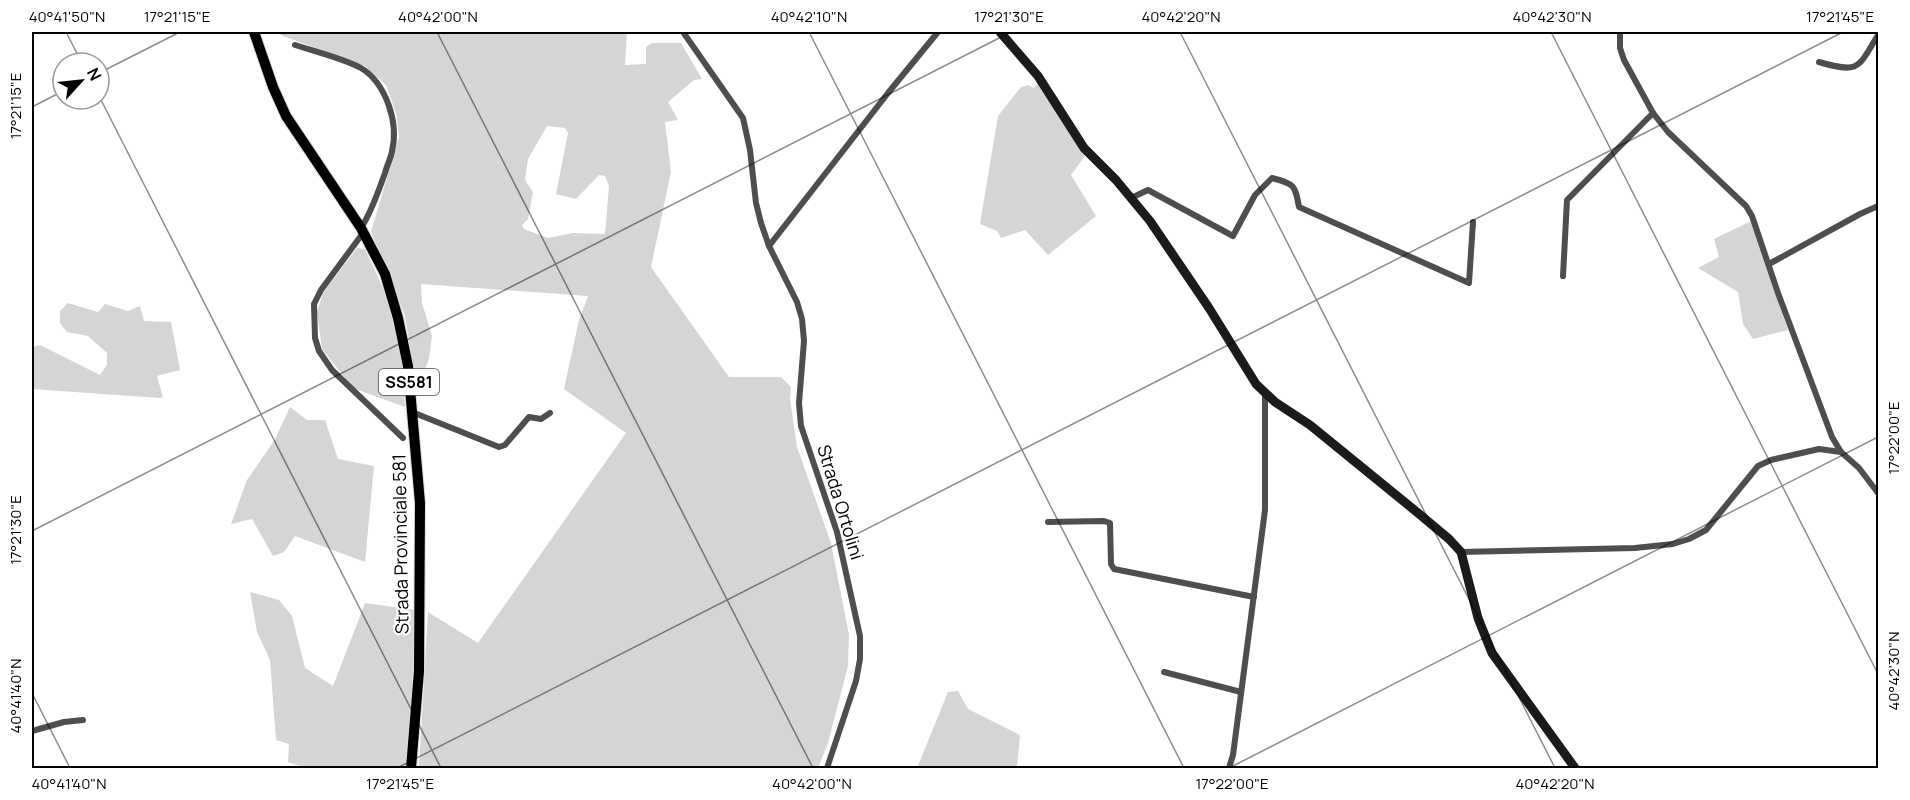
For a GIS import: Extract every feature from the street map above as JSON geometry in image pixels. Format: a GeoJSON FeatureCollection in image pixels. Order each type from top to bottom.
{"type":"FeatureCollection","features":[{"type":"Feature","properties":{"kind":"main road","name":"Strada Provinciale 581"},"geometry":{"type":"LineString","coordinates":[[255,32],[273,87],[286,116],[362,231],[385,274],[398,318],[408,366],[420,502],[419,671],[411,768]]}},
{"type":"Feature","properties":{"kind":"main road"},"geometry":{"type":"LineString","coordinates":[[1000,32],[1038,76],[1084,148],[1131,198],[1177,260],[1256,384],[1409,506],[1461,552],[1478,618],[1492,653],[1575,768]]}},
{"type":"Feature","properties":{"kind":"street","name":"Strada Ortolini"},"geometry":{"type":"LineString","coordinates":[[683,32],[743,118],[750,150],[756,203],[769,246],[794,294],[802,319],[804,341],[799,403],[801,426],[837,532],[860,636],[860,659],[856,681],[827,768]]}},
{"type":"Feature","properties":{"kind":"street"},"geometry":{"type":"LineString","coordinates":[[769,246],[938,32]]}},
{"type":"Feature","properties":{"kind":"street"},"geometry":{"type":"LineString","coordinates":[[1620,32],[1620,48],[1624,60],[1653,113],[1668,132],[1746,206],[1752,216],[1832,437],[1841,452],[1859,468],[1878,493]]}},
{"type":"Feature","properties":{"kind":"street"},"geometry":{"type":"LineString","coordinates":[[1820,62],[1847,69],[1858,66],[1878,35]]}},
{"type":"Feature","properties":{"kind":"street"},"geometry":{"type":"LineString","coordinates":[[296,45],[360,68],[374,78],[383,90],[389,105],[393,129],[393,150],[362,231],[321,290],[314,304],[315,339],[319,351],[332,370],[403,438]]}},
{"type":"Feature","properties":{"kind":"street"},"geometry":{"type":"LineString","coordinates":[[1563,276],[1567,200],[1653,113]]}},
{"type":"Feature","properties":{"kind":"street"},"geometry":{"type":"LineString","coordinates":[[1131,198],[1148,190],[1233,236],[1255,195],[1272,178],[1289,182],[1296,188],[1299,207],[1469,283],[1473,222]]}},
{"type":"Feature","properties":{"kind":"street"},"geometry":{"type":"LineString","coordinates":[[1768,264],[1878,206]]}},
{"type":"Feature","properties":{"kind":"street"},"geometry":{"type":"LineString","coordinates":[[1229,768],[1233,756],[1265,510],[1265,393]]}},
{"type":"Feature","properties":{"kind":"street"},"geometry":{"type":"LineString","coordinates":[[412,412],[499,447],[505,445],[529,417],[541,419],[550,413]]}},
{"type":"Feature","properties":{"kind":"street"},"geometry":{"type":"LineString","coordinates":[[1461,552],[1635,548],[1673,544],[1706,530],[1758,466],[1771,460],[1820,448],[1841,452]]}},
{"type":"Feature","properties":{"kind":"street"},"geometry":{"type":"LineString","coordinates":[[1048,522],[1104,521],[1110,523],[1111,564],[1114,569],[1254,597]]}},
{"type":"Feature","properties":{"kind":"street"},"geometry":{"type":"LineString","coordinates":[[1164,672],[1241,692]]}},
{"type":"Feature","properties":{"kind":"street"},"geometry":{"type":"LineString","coordinates":[[32,731],[64,722],[83,720]]}},
{"type":"Feature","properties":{"kind":"shaded area"},"geometry":{"type":"Polygon","coordinates":[[[277,32],[627,32],[625,65],[646,64],[646,47],[652,43],[681,43],[702,79],[694,80],[668,102],[678,120],[665,122],[671,172],[651,267],[729,377],[781,377],[791,387],[790,399],[797,447],[831,543],[849,635],[848,666],[828,743],[818,768],[419,768],[428,612],[478,643],[626,433],[564,389],[579,320],[588,296],[421,284],[422,303],[432,336],[429,359],[417,390],[405,316],[371,232],[399,137],[396,113],[386,85],[365,66],[277,32]],[[547,126],[528,159],[525,180],[533,192],[528,219],[522,225],[524,229],[548,238],[573,233],[605,234],[609,186],[605,176],[599,175],[576,199],[556,194],[568,133],[565,128],[547,126]]]}},
{"type":"Feature","properties":{"kind":"shaded area"},"geometry":{"type":"Polygon","coordinates":[[[1038,84],[1085,156],[1071,175],[1096,216],[1048,255],[1025,230],[1001,238],[997,231],[980,224],[998,116],[1021,87],[1029,85],[1033,88],[1038,84]]]}},
{"type":"Feature","properties":{"kind":"shaded area"},"geometry":{"type":"Polygon","coordinates":[[[1751,221],[1788,330],[1753,339],[1743,324],[1738,292],[1698,268],[1719,257],[1714,239],[1751,221]]]}},
{"type":"Feature","properties":{"kind":"shaded area"},"geometry":{"type":"Polygon","coordinates":[[[357,248],[365,249],[388,299],[402,352],[405,407],[353,388],[322,349],[317,312],[323,293],[357,248]]]}},
{"type":"Feature","properties":{"kind":"shaded area"},"geometry":{"type":"Polygon","coordinates":[[[68,303],[98,312],[105,304],[128,311],[140,306],[144,321],[171,322],[180,370],[157,376],[163,397],[32,389],[32,347],[40,345],[100,375],[107,365],[107,353],[88,336],[67,332],[60,323],[60,311],[68,303]]]}},
{"type":"Feature","properties":{"kind":"shaded area"},"geometry":{"type":"Polygon","coordinates":[[[290,407],[307,420],[325,420],[338,459],[374,466],[365,562],[295,536],[284,552],[273,556],[252,519],[231,524],[247,480],[274,441],[290,407]]]}},
{"type":"Feature","properties":{"kind":"shaded area"},"geometry":{"type":"Polygon","coordinates":[[[250,592],[279,600],[292,616],[305,668],[333,686],[365,603],[416,610],[408,768],[305,768],[288,762],[289,744],[276,740],[270,660],[257,632],[250,592]]]}},
{"type":"Feature","properties":{"kind":"shaded area"},"geometry":{"type":"Polygon","coordinates":[[[958,691],[968,709],[1020,735],[1017,768],[917,768],[948,692],[958,691]]]}}]}
